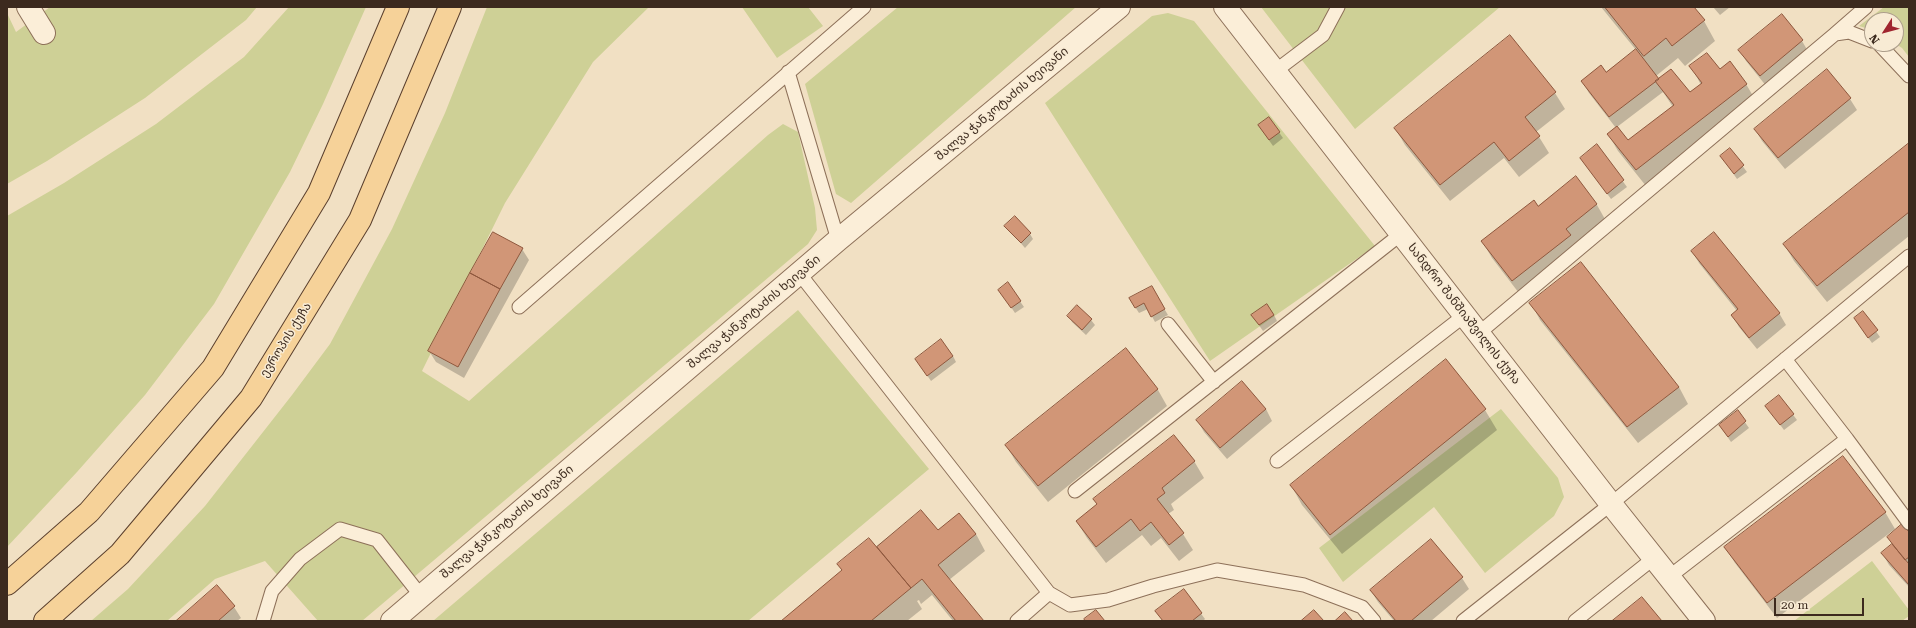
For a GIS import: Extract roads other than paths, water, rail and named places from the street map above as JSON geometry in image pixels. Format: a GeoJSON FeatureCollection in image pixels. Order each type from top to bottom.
{"type":"FeatureCollection","features":[{"type":"Feature","properties":{"kind":"main road"},"geometry":{"type":"LineString","coordinates":[[7,584],[89,512],[213,368],[319,193],[398,7]]}},
{"type":"Feature","properties":{"kind":"main road","name":"ევროპის ქუჩა"},"geometry":{"type":"LineString","coordinates":[[45,621],[120,554],[251,398],[360,220],[450,7]]}},
{"type":"Feature","properties":{"kind":"street"},"geometry":{"type":"LineString","coordinates":[[28,7],[44,33]]}},
{"type":"Feature","properties":{"kind":"street"},"geometry":{"type":"LineString","coordinates":[[1085,35],[1100,7]]}},
{"type":"Feature","properties":{"kind":"street","name":"შალვა ჭანკოტაძის ხეივანი"},"geometry":{"type":"LineString","coordinates":[[392,621],[838,240],[1119,7]]}},
{"type":"Feature","properties":{"kind":"street","name":"სანდრო შანშიაშვილის ქუჩა"},"geometry":{"type":"LineString","coordinates":[[1224,7],[1611,504],[1704,621]]}},
{"type":"Feature","properties":{"kind":"lane"},"geometry":{"type":"LineString","coordinates":[[519,307],[864,7]]}},
{"type":"Feature","properties":{"kind":"lane"},"geometry":{"type":"LineString","coordinates":[[1274,72],[1323,35],[1338,7]]}},
{"type":"Feature","properties":{"kind":"lane"},"geometry":{"type":"LineString","coordinates":[[1479,333],[1866,7]]}},
{"type":"Feature","properties":{"kind":"lane"},"geometry":{"type":"LineString","coordinates":[[1835,34],[1849,32],[1864,38]]}},
{"type":"Feature","properties":{"kind":"lane"},"geometry":{"type":"LineString","coordinates":[[1886,52],[1909,76]]}},
{"type":"Feature","properties":{"kind":"lane"},"geometry":{"type":"LineString","coordinates":[[788,72],[838,240]]}},
{"type":"Feature","properties":{"kind":"lane"},"geometry":{"type":"LineString","coordinates":[[1075,491],[1401,234]]}},
{"type":"Feature","properties":{"kind":"lane"},"geometry":{"type":"LineString","coordinates":[[1462,621],[1611,504],[1909,256]]}},
{"type":"Feature","properties":{"kind":"lane"},"geometry":{"type":"LineString","coordinates":[[799,273],[1049,593],[1070,605],[1108,600],[1153,586],[1217,570],[1304,585],[1362,607],[1374,621]]}},
{"type":"Feature","properties":{"kind":"lane"},"geometry":{"type":"LineString","coordinates":[[1277,461],[1465,315]]}},
{"type":"Feature","properties":{"kind":"lane"},"geometry":{"type":"LineString","coordinates":[[1168,324],[1214,382]]}},
{"type":"Feature","properties":{"kind":"lane"},"geometry":{"type":"LineString","coordinates":[[1785,359],[1847,439],[1909,523]]}},
{"type":"Feature","properties":{"kind":"lane"},"geometry":{"type":"LineString","coordinates":[[1669,577],[1847,439]]}},
{"type":"Feature","properties":{"kind":"lane"},"geometry":{"type":"LineString","coordinates":[[263,621],[272,591],[300,559],[340,529],[377,540],[422,596]]}},
{"type":"Feature","properties":{"kind":"lane"},"geometry":{"type":"LineString","coordinates":[[1575,621],[1654,558]]}},
{"type":"Feature","properties":{"kind":"lane"},"geometry":{"type":"LineString","coordinates":[[1017,621],[1049,593]]}}]}
